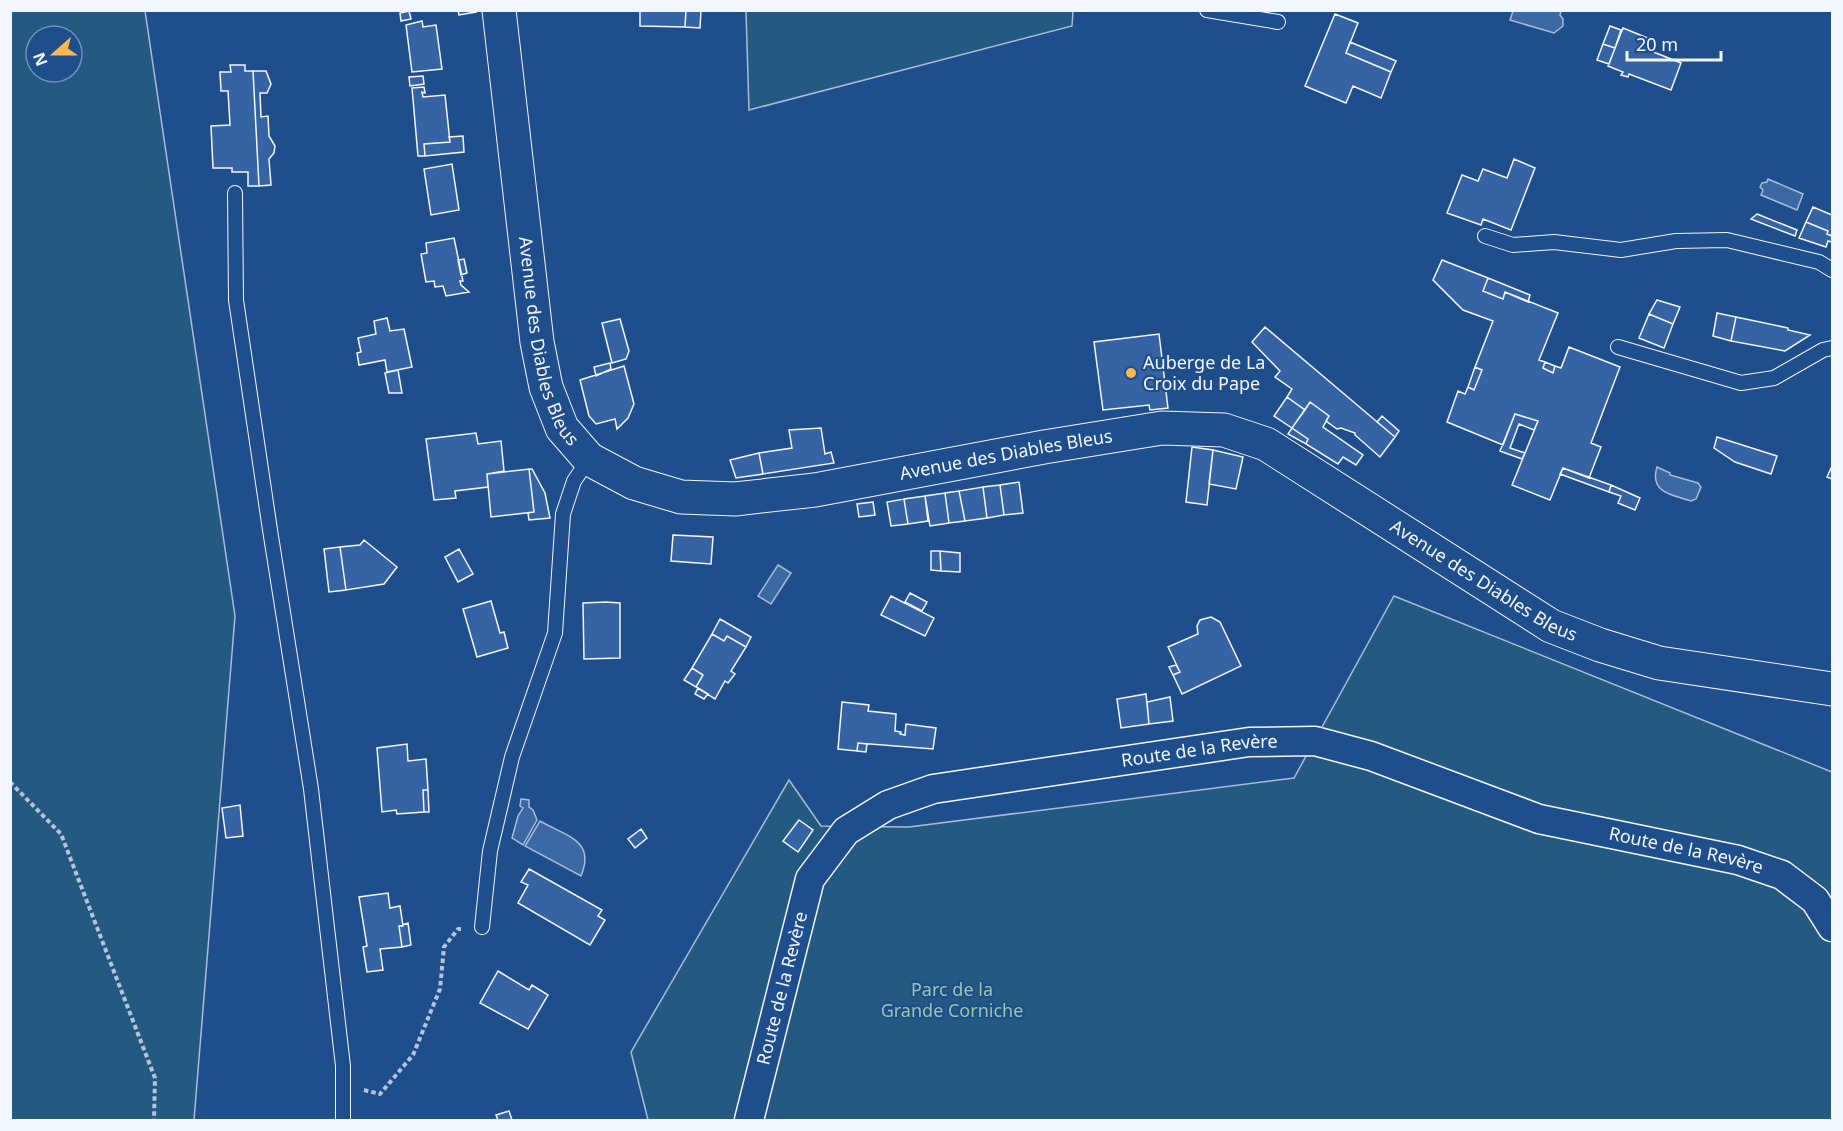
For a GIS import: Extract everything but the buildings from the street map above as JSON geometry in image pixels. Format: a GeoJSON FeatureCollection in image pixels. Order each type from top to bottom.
{"type":"FeatureCollection","features":[{"type":"Feature","properties":{"kind":"main road","name":"Avenue des Diables Bleus"},"geometry":{"type":"LineString","coordinates":[[499,10],[539,353],[546,387],[562,428],[590,459],[634,483],[681,497],[735,499],[815,490],[1044,447],[1162,428],[1224,430],[1266,444],[1551,626],[1600,645],[1659,663],[1833,690]]}},
{"type":"Feature","properties":{"kind":"street","name":"Route de la Revère"},"geometry":{"type":"LineString","coordinates":[[749,1120],[810,879],[846,831],[888,805],[933,789],[1249,742],[1315,741],[1371,756],[1539,819],[1738,861],[1782,875],[1815,900],[1833,927]]}},
{"type":"Feature","properties":{"kind":"lane"},"geometry":{"type":"LineString","coordinates":[[1206,10],[1278,22]]}},
{"type":"Feature","properties":{"kind":"lane"},"geometry":{"type":"LineString","coordinates":[[235,194],[236,300],[311,789],[343,1066],[343,1120]]}},
{"type":"Feature","properties":{"kind":"lane"},"geometry":{"type":"LineString","coordinates":[[1485,236],[1513,245],[1554,242],[1621,250],[1677,240],[1727,240],[1820,262],[1833,270]]}},
{"type":"Feature","properties":{"kind":"lane"},"geometry":{"type":"LineString","coordinates":[[1618,347],[1741,383],[1774,378],[1823,350],[1833,348]]}},
{"type":"Feature","properties":{"kind":"lane"},"geometry":{"type":"LineString","coordinates":[[482,927],[490,851],[512,757],[555,633],[563,514],[574,481],[590,459]]}},
{"type":"Feature","properties":{"kind":"path"},"geometry":{"type":"LineString","coordinates":[[10,782],[62,834],[155,1078],[154,1120]]}},
{"type":"Feature","properties":{"kind":"path"},"geometry":{"type":"LineString","coordinates":[[343,1085],[380,1094],[413,1056],[440,989],[444,947],[458,929],[482,927]]}},
{"type":"Feature","properties":{"kind":"green space"},"geometry":{"type":"Polygon","coordinates":[[[746,10],[1073,11],[1072,26],[749,110],[746,10]]]}},
{"type":"Feature","properties":{"kind":"green space"},"geometry":{"type":"Polygon","coordinates":[[[10,11],[145,11],[235,616],[194,1120],[11,1120],[10,11]]]}},
{"type":"Feature","properties":{"kind":"green space","name":"Parc de la Grande Corniche"},"geometry":{"type":"Polygon","coordinates":[[[1394,596],[1832,772],[1832,1120],[648,1120],[631,1052],[789,780],[821,826],[909,827],[1294,778],[1394,596]]]}},
{"type":"Feature","properties":{"kind":"shaded area"},"geometry":{"type":"Polygon","coordinates":[[[1513,11],[1561,11],[1563,26],[1554,33],[1510,20],[1513,11]]]}},
{"type":"Feature","properties":{"kind":"shaded area"},"geometry":{"type":"Polygon","coordinates":[[[1768,179],[1803,194],[1797,210],[1761,195],[1763,190],[1760,187],[1768,179]]]}},
{"type":"Feature","properties":{"kind":"shaded area"},"geometry":{"type":"Polygon","coordinates":[[[1657,467],[1670,475],[1698,483],[1701,487],[1696,499],[1691,501],[1677,497],[1659,488],[1655,476],[1657,467]]]}},
{"type":"Feature","properties":{"kind":"shaded area"},"geometry":{"type":"Polygon","coordinates":[[[778,565],[791,573],[771,604],[758,596],[778,565]]]}},
{"type":"Feature","properties":{"kind":"shaded area"},"geometry":{"type":"Polygon","coordinates":[[[521,799],[529,800],[529,807],[533,810],[537,820],[523,845],[512,838],[518,816],[523,808],[520,806],[521,799]]]}},
{"type":"Feature","properties":{"kind":"shaded area"},"geometry":{"type":"Polygon","coordinates":[[[540,821],[576,841],[581,847],[585,854],[585,864],[581,876],[525,846],[540,821]]]}},
{"type":"Feature","properties":{"kind":"place","name":"Auberge de La Croix du Pape"},"geometry":{"type":"Point","coordinates":[1131,373]}}]}
